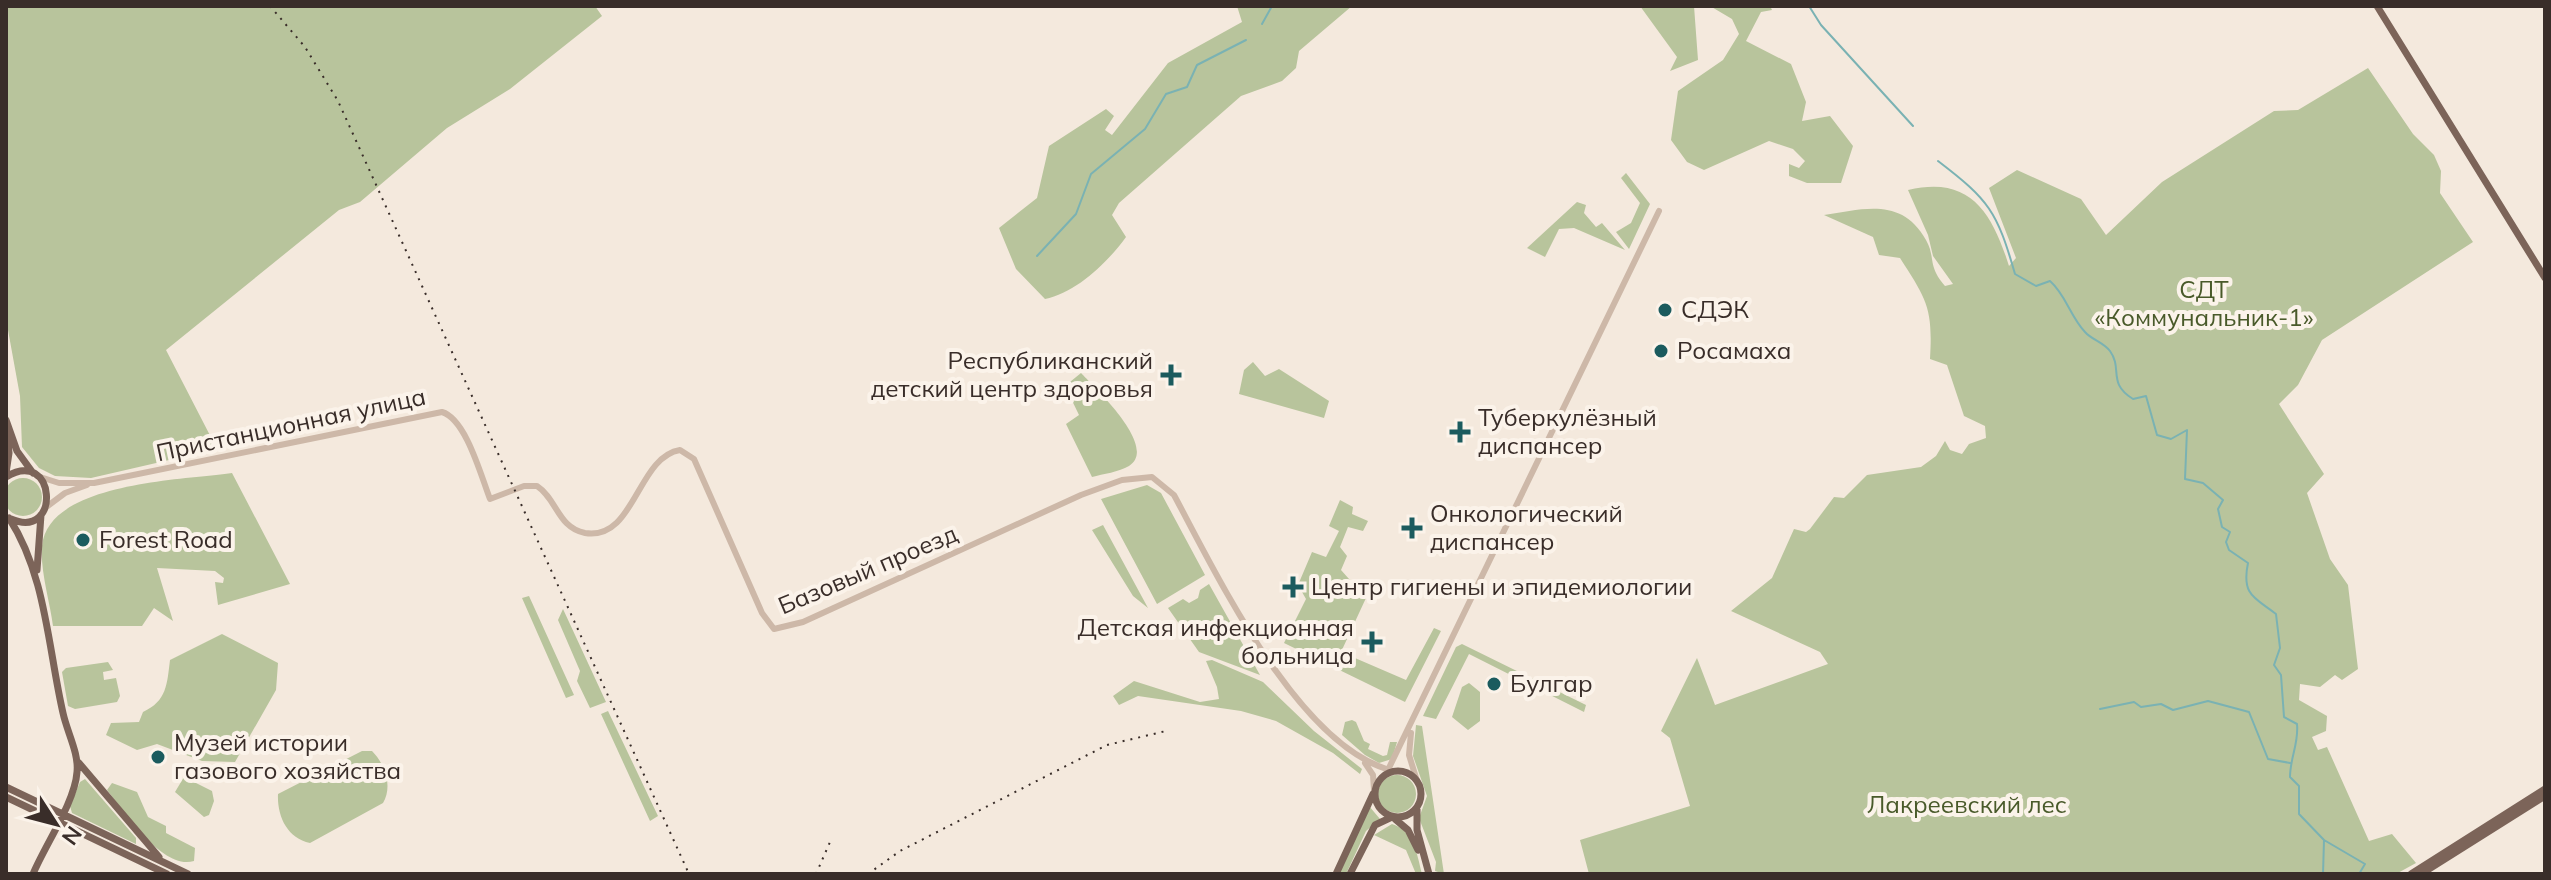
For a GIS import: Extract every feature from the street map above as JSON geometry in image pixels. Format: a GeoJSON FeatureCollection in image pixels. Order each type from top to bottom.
{"type":"FeatureCollection","features":[{"type":"Feature","properties":{"kind":"main road"},"geometry":{"type":"LineString","coordinates":[[2377,6],[2545,278]]}},
{"type":"Feature","properties":{"kind":"main road"},"geometry":{"type":"LineString","coordinates":[[6,422],[9,453],[6,475],[22,471],[36,475]]}},
{"type":"Feature","properties":{"kind":"main road"},"geometry":{"type":"LineString","coordinates":[[6,422],[17,451],[47,488],[36,542],[37,580]]}},
{"type":"Feature","properties":{"kind":"main road"},"geometry":{"type":"LineString","coordinates":[[8,517],[22,522],[43,511]]}},
{"type":"Feature","properties":{"kind":"main road"},"geometry":{"type":"LineString","coordinates":[[8,517],[27,551],[37,580],[63,716],[77,761],[77,777],[33,874]]}},
{"type":"Feature","properties":{"kind":"main road"},"geometry":{"type":"LineString","coordinates":[[77,761],[163,862]]}},
{"type":"Feature","properties":{"kind":"main road"},"geometry":{"type":"LineString","coordinates":[[1336,874],[1374,791],[1390,771],[1409,774],[1417,781],[1421,793],[1417,807],[1417,830],[1427,874]]}},
{"type":"Feature","properties":{"kind":"main road"},"geometry":{"type":"LineString","coordinates":[[6,787],[167,874]]}},
{"type":"Feature","properties":{"kind":"main road"},"geometry":{"type":"LineString","coordinates":[[2421,874],[2545,789]]}},
{"type":"Feature","properties":{"kind":"main road"},"geometry":{"type":"LineString","coordinates":[[1374,791],[1379,809],[1393,817],[1413,837],[1427,874]]}},
{"type":"Feature","properties":{"kind":"main road"},"geometry":{"type":"LineString","coordinates":[[2411,874],[2545,796]]}},
{"type":"Feature","properties":{"kind":"main road"},"geometry":{"type":"LineString","coordinates":[[6,797],[188,874]]}},
{"type":"Feature","properties":{"kind":"main road"},"geometry":{"type":"LineString","coordinates":[[1350,874],[1375,825],[1393,817],[1404,817],[1417,807]]}},
{"type":"Feature","properties":{"kind":"street"},"geometry":{"type":"LineString","coordinates":[[1360,757],[1390,771],[1659,211]]}},
{"type":"Feature","properties":{"kind":"street","name":"Пристанционная улица"},"geometry":{"type":"LineString","coordinates":[[43,511],[65,493],[94,483],[442,412],[451,415],[461,426],[490,499]]}},
{"type":"Feature","properties":{"kind":"street","name":"Базовый проезд"},"geometry":{"type":"LineString","coordinates":[[490,499],[524,486],[537,486],[565,523],[579,531],[597,533],[617,522],[665,456],[674,451],[684,451],[694,459],[762,613],[774,629],[803,622],[1075,498],[1122,480],[1152,477],[1174,495],[1276,673],[1360,757]]}},
{"type":"Feature","properties":{"kind":"street","name":"Пристанционная улица"},"geometry":{"type":"LineString","coordinates":[[36,475],[59,483],[94,483]]}},
{"type":"Feature","properties":{"kind":"street"},"geometry":{"type":"LineString","coordinates":[[1416,718],[1409,744],[1417,781]]}},
{"type":"Feature","properties":{"kind":"street"},"geometry":{"type":"LineString","coordinates":[[1360,757],[1373,775],[1374,791]]}},
{"type":"Feature","properties":{"kind":"green space"},"geometry":{"type":"Polygon","coordinates":[[[6,6],[595,6],[602,16],[510,89],[447,128],[360,202],[339,210],[166,350],[217,449],[91,478],[55,476],[39,468],[22,447],[20,396],[6,319],[6,6]]]}},
{"type":"Feature","properties":{"kind":"green space"},"geometry":{"type":"Polygon","coordinates":[[[1237,6],[1352,6],[1299,51],[1296,68],[1282,81],[1241,96],[1119,203],[1112,215],[1126,237],[1119,247],[1080,283],[1045,299],[1016,269],[999,228],[1037,198],[1049,146],[1106,109],[1114,116],[1105,130],[1112,135],[1168,63],[1242,22],[1237,6]]]}},
{"type":"Feature","properties":{"kind":"green space"},"geometry":{"type":"Polygon","coordinates":[[[1640,6],[1694,6],[1698,60],[1670,71],[1677,57],[1640,6]]]}},
{"type":"Feature","properties":{"kind":"green space"},"geometry":{"type":"Polygon","coordinates":[[[1710,6],[1770,6],[1772,10],[1761,12],[1746,41],[1791,64],[1806,102],[1802,121],[1830,116],[1853,146],[1841,183],[1807,183],[1789,176],[1789,164],[1799,168],[1805,161],[1793,149],[1769,141],[1704,170],[1687,162],[1671,140],[1678,91],[1723,60],[1739,34],[1732,19],[1710,6]]]}},
{"type":"Feature","properties":{"kind":"green space"},"geometry":{"type":"Polygon","coordinates":[[[2368,68],[2413,134],[2434,155],[2441,171],[2440,193],[2473,242],[2322,340],[2298,385],[2279,404],[2324,474],[2307,493],[2330,559],[2348,585],[2358,669],[2342,680],[2335,675],[2320,687],[2300,684],[2299,700],[2327,716],[2326,731],[2312,737],[2318,750],[2327,747],[2369,841],[2392,834],[2416,863],[2396,874],[1589,874],[1580,840],[1690,806],[1670,738],[1661,731],[1697,658],[1715,705],[1828,664],[1820,652],[1731,611],[1772,578],[1794,529],[1806,532],[1834,497],[1844,498],[1867,475],[1921,467],[1936,456],[1945,441],[1950,450],[1962,454],[1969,444],[1986,438],[1985,426],[1964,416],[1947,365],[1930,359],[1926,305],[1900,258],[1879,255],[1873,237],[1824,215],[1881,209],[1906,217],[1926,240],[1939,279],[1945,286],[1953,284],[1933,256],[1928,235],[1908,190],[1948,188],[1963,193],[1975,202],[1995,229],[2009,266],[2016,258],[1989,188],[2017,170],[2081,199],[2106,235],[2162,182],[2274,111],[2298,110],[2368,68]]]}},
{"type":"Feature","properties":{"kind":"green space"},"geometry":{"type":"Polygon","coordinates":[[[1626,173],[1650,204],[1629,249],[1616,232],[1631,223],[1640,203],[1621,178],[1626,173]]]}},
{"type":"Feature","properties":{"kind":"green space"},"geometry":{"type":"Polygon","coordinates":[[[1577,202],[1586,205],[1584,213],[1596,227],[1602,223],[1625,250],[1574,228],[1559,229],[1545,257],[1527,248],[1577,202]]]}},
{"type":"Feature","properties":{"kind":"green space"},"geometry":{"type":"Polygon","coordinates":[[[1253,362],[1265,376],[1279,369],[1329,401],[1324,418],[1239,394],[1244,370],[1253,362]]]}},
{"type":"Feature","properties":{"kind":"green space"},"geometry":{"type":"Polygon","coordinates":[[[1081,373],[1131,432],[1136,457],[1125,468],[1092,477],[1066,424],[1079,415],[1065,386],[1081,373]]]}},
{"type":"Feature","properties":{"kind":"green space"},"geometry":{"type":"Polygon","coordinates":[[[232,473],[290,584],[218,605],[215,582],[223,583],[224,578],[215,571],[157,568],[173,621],[154,608],[142,626],[53,626],[42,546],[50,525],[67,509],[121,488],[232,473]]]}},
{"type":"Feature","properties":{"kind":"green space"},"geometry":{"type":"Polygon","coordinates":[[[23,478],[37,483],[42,497],[37,511],[23,516],[9,511],[4,497],[9,483],[23,478]]]}},
{"type":"Feature","properties":{"kind":"green space"},"geometry":{"type":"Polygon","coordinates":[[[1147,485],[1161,493],[1205,575],[1157,604],[1101,499],[1147,485]]]}},
{"type":"Feature","properties":{"kind":"green space"},"geometry":{"type":"Polygon","coordinates":[[[1340,500],[1353,507],[1352,514],[1368,521],[1363,531],[1348,527],[1340,547],[1347,556],[1341,570],[1366,598],[1341,652],[1406,680],[1434,628],[1441,631],[1405,702],[1284,643],[1306,599],[1298,585],[1312,552],[1326,557],[1339,531],[1329,526],[1340,500]]]}},
{"type":"Feature","properties":{"kind":"green space"},"geometry":{"type":"Polygon","coordinates":[[[1103,525],[1148,608],[1133,596],[1092,530],[1103,525]]]}},
{"type":"Feature","properties":{"kind":"green space"},"geometry":{"type":"Polygon","coordinates":[[[1209,584],[1260,675],[1199,652],[1168,608],[1183,599],[1189,603],[1198,598],[1200,590],[1209,584]]]}},
{"type":"Feature","properties":{"kind":"green space"},"geometry":{"type":"Polygon","coordinates":[[[529,596],[574,695],[566,698],[522,598],[529,596]]]}},
{"type":"Feature","properties":{"kind":"green space"},"geometry":{"type":"Polygon","coordinates":[[[563,609],[606,702],[590,708],[577,681],[580,671],[558,620],[563,609]]]}},
{"type":"Feature","properties":{"kind":"green space"},"geometry":{"type":"Polygon","coordinates":[[[222,634],[278,663],[276,690],[235,762],[202,761],[157,744],[137,750],[106,735],[111,723],[139,722],[143,712],[157,703],[166,684],[170,660],[222,634]]]}},
{"type":"Feature","properties":{"kind":"green space"},"geometry":{"type":"Polygon","coordinates":[[[1462,644],[1586,705],[1584,712],[1469,654],[1436,719],[1423,716],[1456,647],[1462,644]]]}},
{"type":"Feature","properties":{"kind":"green space"},"geometry":{"type":"Polygon","coordinates":[[[1212,660],[1263,682],[1314,731],[1362,769],[1360,774],[1333,753],[1276,721],[1241,711],[1138,696],[1119,705],[1113,696],[1134,681],[1200,702],[1219,699],[1206,661],[1212,660]]]}},
{"type":"Feature","properties":{"kind":"green space"},"geometry":{"type":"Polygon","coordinates":[[[108,662],[113,670],[103,672],[104,680],[116,678],[120,696],[117,702],[75,709],[68,706],[62,672],[66,668],[108,662]]]}},
{"type":"Feature","properties":{"kind":"green space"},"geometry":{"type":"Polygon","coordinates":[[[1469,683],[1480,692],[1480,721],[1468,730],[1452,717],[1462,687],[1469,683]]]}},
{"type":"Feature","properties":{"kind":"green space"},"geometry":{"type":"Polygon","coordinates":[[[608,711],[658,816],[650,821],[601,714],[608,711]]]}},
{"type":"Feature","properties":{"kind":"green space"},"geometry":{"type":"Polygon","coordinates":[[[1345,722],[1356,722],[1364,741],[1370,744],[1368,749],[1383,756],[1387,755],[1390,742],[1397,742],[1392,759],[1379,763],[1342,735],[1345,722]]]}},
{"type":"Feature","properties":{"kind":"green space"},"geometry":{"type":"Polygon","coordinates":[[[1416,725],[1422,726],[1444,874],[1435,871],[1436,862],[1419,818],[1427,796],[1413,756],[1416,725]]]}},
{"type":"Feature","properties":{"kind":"green space"},"geometry":{"type":"Polygon","coordinates":[[[362,751],[372,751],[384,769],[387,790],[383,803],[310,843],[295,836],[282,818],[278,794],[362,751]]]}},
{"type":"Feature","properties":{"kind":"green space"},"geometry":{"type":"Polygon","coordinates":[[[1397,775],[1411,780],[1416,794],[1411,808],[1397,813],[1383,808],[1378,794],[1383,780],[1397,775]]]}},
{"type":"Feature","properties":{"kind":"green space"},"geometry":{"type":"Polygon","coordinates":[[[184,777],[212,791],[214,801],[209,815],[204,817],[175,792],[184,777]]]}},
{"type":"Feature","properties":{"kind":"green space"},"geometry":{"type":"Polygon","coordinates":[[[85,779],[136,838],[136,844],[72,813],[70,806],[80,782],[85,779]]]}},
{"type":"Feature","properties":{"kind":"green space"},"geometry":{"type":"Polygon","coordinates":[[[112,783],[137,792],[148,817],[166,826],[166,833],[195,848],[194,861],[182,862],[170,857],[145,837],[107,790],[112,783]]]}},
{"type":"Feature","properties":{"kind":"green space"},"geometry":{"type":"Polygon","coordinates":[[[1369,806],[1380,819],[1366,831],[1346,874],[1338,874],[1369,806]]]}},
{"type":"Feature","properties":{"kind":"green space"},"geometry":{"type":"Polygon","coordinates":[[[1392,824],[1410,838],[1422,874],[1416,874],[1406,850],[1374,835],[1392,824]]]}},
{"type":"Feature","properties":{"kind":"waterway"},"geometry":{"type":"LineString","coordinates":[[1262,24],[1272,6]]}},
{"type":"Feature","properties":{"kind":"waterway"},"geometry":{"type":"LineString","coordinates":[[1809,6],[1821,25],[1913,126]]}},
{"type":"Feature","properties":{"kind":"waterway"},"geometry":{"type":"LineString","coordinates":[[1037,256],[1076,214],[1091,174],[1145,129],[1166,94],[1187,87],[1197,65],[1246,40]]}},
{"type":"Feature","properties":{"kind":"waterway"},"geometry":{"type":"LineString","coordinates":[[1938,161],[1969,186],[1989,208],[2003,235],[2015,274],[2036,286],[2050,281],[2085,332],[2110,351],[2118,382],[2125,393],[2133,399],[2146,396],[2157,435],[2171,439],[2187,430],[2185,479],[2203,483],[2223,500],[2218,509],[2222,527],[2230,532],[2226,542],[2229,550],[2248,563],[2247,583],[2252,595],[2276,614],[2280,648],[2274,665],[2281,675],[2284,717],[2297,724],[2290,777],[2299,786],[2299,814],[2324,840],[2365,864],[2359,874]]}},
{"type":"Feature","properties":{"kind":"waterway"},"geometry":{"type":"LineString","coordinates":[[2100,709],[2134,702],[2141,707],[2161,704],[2173,710],[2208,701],[2249,712],[2268,759],[2290,763]]}},
{"type":"Feature","properties":{"kind":"waterway"},"geometry":{"type":"LineString","coordinates":[[2323,874],[2324,840]]}},
{"type":"Feature","properties":{"kind":"railway"},"geometry":{"type":"LineString","coordinates":[[270,6],[305,47],[338,101],[689,874]]}},
{"type":"Feature","properties":{"kind":"railway"},"geometry":{"type":"LineString","coordinates":[[868,874],[900,851],[1107,745],[1166,731]]}},
{"type":"Feature","properties":{"kind":"railway"},"geometry":{"type":"LineString","coordinates":[[816,874],[830,842]]}},
{"type":"Feature","properties":{"kind":"place","name":"СДЭК"},"geometry":{"type":"Point","coordinates":[1665,310]}},
{"type":"Feature","properties":{"kind":"place","name":"Росамаха"},"geometry":{"type":"Point","coordinates":[1661,351]}},
{"type":"Feature","properties":{"kind":"place","name":"Республиканский детский центр здоровья"},"geometry":{"type":"Point","coordinates":[1171,375]}},
{"type":"Feature","properties":{"kind":"place","name":"Туберкулёзный диспансер"},"geometry":{"type":"Point","coordinates":[1460,432]}},
{"type":"Feature","properties":{"kind":"place","name":"Онкологический диспансер"},"geometry":{"type":"Point","coordinates":[1412,528]}},
{"type":"Feature","properties":{"kind":"place","name":"Forest Road"},"geometry":{"type":"Point","coordinates":[83,540]}},
{"type":"Feature","properties":{"kind":"place","name":"Центр гигиены и эпидемиологии"},"geometry":{"type":"Point","coordinates":[1293,587]}},
{"type":"Feature","properties":{"kind":"place","name":"Детская инфекционная больница"},"geometry":{"type":"Point","coordinates":[1372,642]}},
{"type":"Feature","properties":{"kind":"place","name":"Булгар"},"geometry":{"type":"Point","coordinates":[1494,684]}},
{"type":"Feature","properties":{"kind":"place","name":"Музей истории газового хозяйства"},"geometry":{"type":"Point","coordinates":[158,757]}},
{"type":"Feature","properties":{"kind":"park label","name":"СДТ «Коммунальник-1»"},"geometry":{"type":"Point","coordinates":[2204,304]}},
{"type":"Feature","properties":{"kind":"park label","name":"Лакреевский лес"},"geometry":{"type":"Point","coordinates":[1967,805]}}]}
